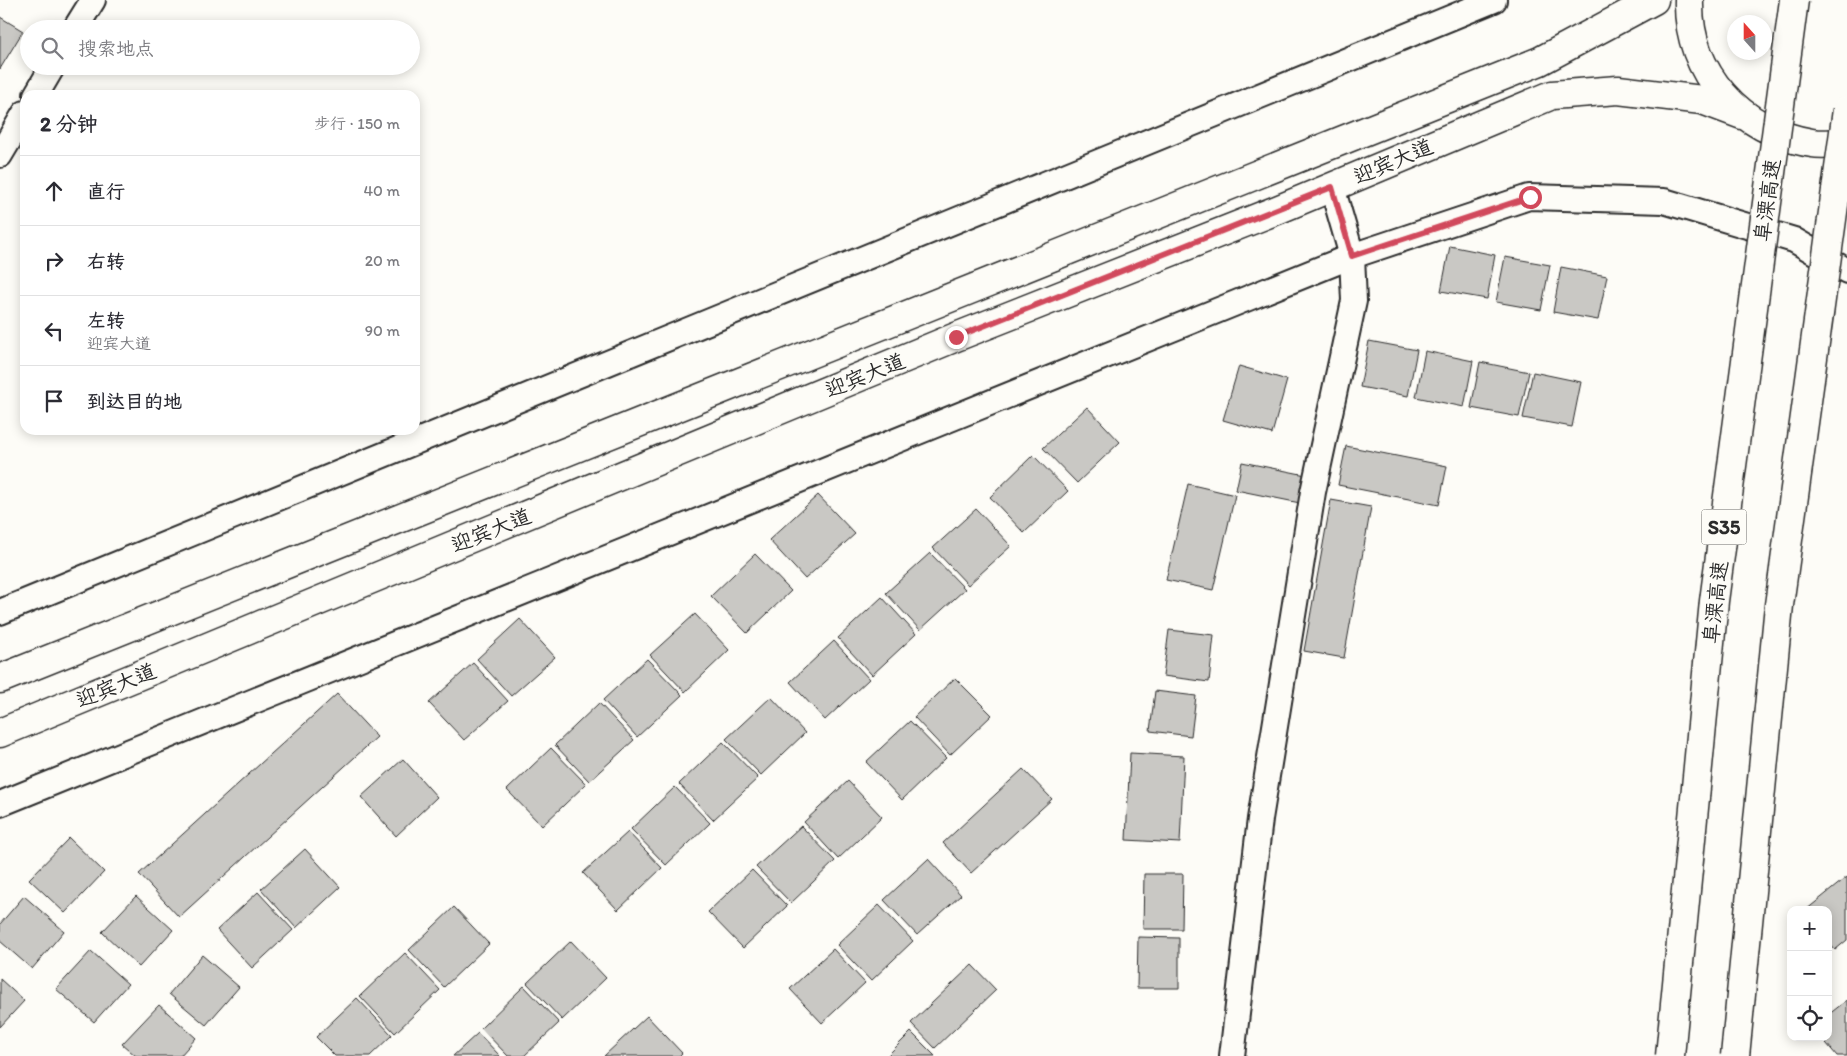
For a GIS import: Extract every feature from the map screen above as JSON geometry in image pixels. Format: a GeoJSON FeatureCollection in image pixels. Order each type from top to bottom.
{"type":"FeatureCollection","features":[{"type":"Feature","properties":{"kind":"main road","name":"迎宾大道"},"geometry":{"type":"LineString","coordinates":[[0,680],[1540,61],[1654,0]]}},
{"type":"Feature","properties":{"kind":"main road"},"geometry":{"type":"LineString","coordinates":[[1689,0],[1688,19],[1697,55],[1716,88],[1742,115],[1776,134],[1814,144],[1847,164]]}},
{"type":"Feature","properties":{"kind":"main road","name":"阜溧高速"},"geometry":{"type":"LineString","coordinates":[[1670,1056],[1714,601],[1794,0]]}},
{"type":"Feature","properties":{"kind":"main road","name":"迎宾大道"},"geometry":{"type":"LineString","coordinates":[[0,733],[947,341],[1332,187],[1552,95],[1618,90],[1702,100],[1742,115]]}},
{"type":"Feature","properties":{"kind":"main road"},"geometry":{"type":"LineString","coordinates":[[1735,1056],[1779,605],[1847,110]]}},
{"type":"Feature","properties":{"kind":"main road"},"geometry":{"type":"LineString","coordinates":[[1814,144],[1847,142]]}},
{"type":"Feature","properties":{"kind":"street"},"geometry":{"type":"LineString","coordinates":[[81,20],[93,0]]}},
{"type":"Feature","properties":{"kind":"street"},"geometry":{"type":"LineString","coordinates":[[0,612],[1494,0]]}},
{"type":"Feature","properties":{"kind":"street"},"geometry":{"type":"LineString","coordinates":[[39,90],[48,75]]}},
{"type":"Feature","properties":{"kind":"street"},"geometry":{"type":"LineString","coordinates":[[0,154],[20,121]]}},
{"type":"Feature","properties":{"kind":"street"},"geometry":{"type":"LineString","coordinates":[[1232,1056],[1261,809],[1313,492],[1354,300],[1352,256],[1332,187]]}},
{"type":"Feature","properties":{"kind":"street"},"geometry":{"type":"LineString","coordinates":[[0,804],[1352,256],[1530,197],[1664,201],[1794,240],[1847,270]]}},
{"type":"Feature","properties":{"kind":"building"},"geometry":{"type":"Polygon","coordinates":[[[0,17],[20,29],[20,36],[0,69],[0,17]]]}},
{"type":"Feature","properties":{"kind":"building"},"geometry":{"type":"Polygon","coordinates":[[[1450,246],[1495,255],[1487,299],[1441,291],[1450,246]]]}},
{"type":"Feature","properties":{"kind":"building"},"geometry":{"type":"Polygon","coordinates":[[[1505,257],[1550,265],[1541,310],[1496,302],[1505,257]]]}},
{"type":"Feature","properties":{"kind":"building"},"geometry":{"type":"Polygon","coordinates":[[[1561,267],[1607,276],[1598,320],[1553,312],[1561,267]]]}},
{"type":"Feature","properties":{"kind":"building"},"geometry":{"type":"Polygon","coordinates":[[[1369,341],[1417,350],[1408,396],[1360,387],[1369,341]]]}},
{"type":"Feature","properties":{"kind":"building"},"geometry":{"type":"Polygon","coordinates":[[[1425,351],[1473,361],[1464,407],[1416,397],[1425,351]]]}},
{"type":"Feature","properties":{"kind":"building"},"geometry":{"type":"Polygon","coordinates":[[[1480,362],[1529,372],[1519,417],[1471,408],[1480,362]]]}},
{"type":"Feature","properties":{"kind":"building"},"geometry":{"type":"Polygon","coordinates":[[[1239,366],[1287,380],[1272,434],[1223,420],[1239,366]]]}},
{"type":"Feature","properties":{"kind":"building"},"geometry":{"type":"Polygon","coordinates":[[[1533,372],[1581,382],[1572,427],[1523,418],[1533,372]]]}},
{"type":"Feature","properties":{"kind":"building"},"geometry":{"type":"Polygon","coordinates":[[[1087,407],[1120,442],[1077,483],[1043,448],[1087,407]]]}},
{"type":"Feature","properties":{"kind":"building"},"geometry":{"type":"Polygon","coordinates":[[[1346,446],[1447,466],[1439,505],[1338,485],[1346,446]]]}},
{"type":"Feature","properties":{"kind":"building"},"geometry":{"type":"Polygon","coordinates":[[[1033,455],[1068,491],[1024,533],[990,497],[1033,455]]]}},
{"type":"Feature","properties":{"kind":"building"},"geometry":{"type":"Polygon","coordinates":[[[1242,462],[1306,475],[1300,503],[1236,490],[1242,462]]]}},
{"type":"Feature","properties":{"kind":"building"},"geometry":{"type":"Polygon","coordinates":[[[1188,484],[1235,495],[1213,590],[1166,580],[1188,484]]]}},
{"type":"Feature","properties":{"kind":"building"},"geometry":{"type":"Polygon","coordinates":[[[818,495],[855,534],[805,579],[769,540],[818,495]]]}},
{"type":"Feature","properties":{"kind":"building"},"geometry":{"type":"Polygon","coordinates":[[[1331,500],[1371,507],[1344,658],[1304,651],[1331,500]]]}},
{"type":"Feature","properties":{"kind":"building"},"geometry":{"type":"Polygon","coordinates":[[[976,509],[1011,546],[968,585],[933,548],[976,509]]]}},
{"type":"Feature","properties":{"kind":"building"},"geometry":{"type":"Polygon","coordinates":[[[930,553],[965,589],[920,630],[886,593],[930,553]]]}},
{"type":"Feature","properties":{"kind":"building"},"geometry":{"type":"Polygon","coordinates":[[[755,554],[791,591],[747,633],[711,596],[755,554]]]}},
{"type":"Feature","properties":{"kind":"building"},"geometry":{"type":"Polygon","coordinates":[[[882,597],[916,634],[872,675],[838,638],[882,597]]]}},
{"type":"Feature","properties":{"kind":"building"},"geometry":{"type":"Polygon","coordinates":[[[695,614],[729,650],[685,692],[650,655],[695,614]]]}},
{"type":"Feature","properties":{"kind":"building"},"geometry":{"type":"Polygon","coordinates":[[[520,619],[555,657],[511,696],[477,659],[520,619]]]}},
{"type":"Feature","properties":{"kind":"building"},"geometry":{"type":"Polygon","coordinates":[[[1169,630],[1214,635],[1209,682],[1163,676],[1169,630]]]}},
{"type":"Feature","properties":{"kind":"building"},"geometry":{"type":"Polygon","coordinates":[[[834,641],[869,679],[825,720],[790,682],[834,641]]]}},
{"type":"Feature","properties":{"kind":"building"},"geometry":{"type":"Polygon","coordinates":[[[647,659],[682,695],[637,737],[603,700],[647,659]]]}},
{"type":"Feature","properties":{"kind":"building"},"geometry":{"type":"Polygon","coordinates":[[[473,663],[508,701],[464,740],[429,703],[473,663]]]}},
{"type":"Feature","properties":{"kind":"building"},"geometry":{"type":"Polygon","coordinates":[[[955,678],[992,715],[950,755],[914,717],[955,678]]]}},
{"type":"Feature","properties":{"kind":"building"},"geometry":{"type":"Polygon","coordinates":[[[1155,691],[1196,696],[1191,736],[1150,731],[1155,691]]]}},
{"type":"Feature","properties":{"kind":"building"},"geometry":{"type":"Polygon","coordinates":[[[337,694],[377,737],[179,917],[139,874],[337,694]]]}},
{"type":"Feature","properties":{"kind":"building"},"geometry":{"type":"Polygon","coordinates":[[[771,697],[805,733],[761,775],[726,739],[771,697]]]}},
{"type":"Feature","properties":{"kind":"building"},"geometry":{"type":"Polygon","coordinates":[[[599,703],[634,740],[589,781],[555,745],[599,703]]]}},
{"type":"Feature","properties":{"kind":"building"},"geometry":{"type":"Polygon","coordinates":[[[910,721],[946,758],[902,800],[866,762],[910,721]]]}},
{"type":"Feature","properties":{"kind":"building"},"geometry":{"type":"Polygon","coordinates":[[[723,742],[758,778],[713,820],[679,784],[723,742]]]}},
{"type":"Feature","properties":{"kind":"building"},"geometry":{"type":"Polygon","coordinates":[[[551,748],[586,784],[542,826],[507,790],[551,748]]]}},
{"type":"Feature","properties":{"kind":"building"},"geometry":{"type":"Polygon","coordinates":[[[1130,753],[1184,756],[1180,843],[1126,840],[1130,753]]]}},
{"type":"Feature","properties":{"kind":"building"},"geometry":{"type":"Polygon","coordinates":[[[403,759],[437,797],[396,836],[361,797],[403,759]]]}},
{"type":"Feature","properties":{"kind":"building"},"geometry":{"type":"Polygon","coordinates":[[[1023,769],[1052,799],[971,873],[943,843],[1023,769]]]}},
{"type":"Feature","properties":{"kind":"building"},"geometry":{"type":"Polygon","coordinates":[[[848,781],[882,817],[838,859],[804,822],[848,781]]]}},
{"type":"Feature","properties":{"kind":"building"},"geometry":{"type":"Polygon","coordinates":[[[675,787],[710,823],[666,865],[631,829],[675,787]]]}},
{"type":"Feature","properties":{"kind":"building"},"geometry":{"type":"Polygon","coordinates":[[[801,826],[835,861],[791,903],[756,867],[801,826]]]}},
{"type":"Feature","properties":{"kind":"building"},"geometry":{"type":"Polygon","coordinates":[[[628,832],[662,868],[618,910],[583,873],[628,832]]]}},
{"type":"Feature","properties":{"kind":"building"},"geometry":{"type":"Polygon","coordinates":[[[69,838],[104,872],[65,913],[29,879],[69,838]]]}},
{"type":"Feature","properties":{"kind":"building"},"geometry":{"type":"Polygon","coordinates":[[[305,849],[340,887],[296,928],[261,889],[305,849]]]}},
{"type":"Feature","properties":{"kind":"building"},"geometry":{"type":"Polygon","coordinates":[[[928,859],[961,895],[917,935],[884,900],[928,859]]]}},
{"type":"Feature","properties":{"kind":"building"},"geometry":{"type":"Polygon","coordinates":[[[752,870],[787,906],[743,948],[708,912],[752,870]]]}},
{"type":"Feature","properties":{"kind":"building"},"geometry":{"type":"Polygon","coordinates":[[[1144,874],[1183,874],[1182,929],[1143,929],[1144,874]]]}},
{"type":"Feature","properties":{"kind":"building"},"geometry":{"type":"Polygon","coordinates":[[[1847,877],[1847,940],[1835,950],[1832,947],[1832,906],[1811,906],[1847,877]]]}},
{"type":"Feature","properties":{"kind":"building"},"geometry":{"type":"Polygon","coordinates":[[[258,892],[293,930],[252,968],[217,930],[258,892]]]}},
{"type":"Feature","properties":{"kind":"building"},"geometry":{"type":"Polygon","coordinates":[[[24,896],[64,931],[32,969],[0,941],[0,924],[24,896]]]}},
{"type":"Feature","properties":{"kind":"building"},"geometry":{"type":"Polygon","coordinates":[[[136,896],[173,930],[139,967],[102,932],[136,896]]]}},
{"type":"Feature","properties":{"kind":"building"},"geometry":{"type":"Polygon","coordinates":[[[879,905],[913,941],[871,981],[837,945],[879,905]]]}},
{"type":"Feature","properties":{"kind":"building"},"geometry":{"type":"Polygon","coordinates":[[[454,907],[489,944],[444,987],[409,950],[454,907]]]}},
{"type":"Feature","properties":{"kind":"building"},"geometry":{"type":"Polygon","coordinates":[[[1138,937],[1179,938],[1179,988],[1137,988],[1138,937]]]}},
{"type":"Feature","properties":{"kind":"building"},"geometry":{"type":"Polygon","coordinates":[[[571,941],[606,978],[562,1020],[527,983],[571,941]]]}},
{"type":"Feature","properties":{"kind":"building"},"geometry":{"type":"Polygon","coordinates":[[[833,949],[865,983],[822,1023],[790,989],[833,949]]]}},
{"type":"Feature","properties":{"kind":"building"},"geometry":{"type":"Polygon","coordinates":[[[91,951],[128,984],[94,1022],[56,989],[91,951]]]}},
{"type":"Feature","properties":{"kind":"building"},"geometry":{"type":"Polygon","coordinates":[[[405,953],[440,990],[395,1033],[360,996],[405,953]]]}},
{"type":"Feature","properties":{"kind":"building"},"geometry":{"type":"Polygon","coordinates":[[[202,955],[239,987],[206,1025],[169,994],[202,955]]]}},
{"type":"Feature","properties":{"kind":"building"},"geometry":{"type":"Polygon","coordinates":[[[972,965],[996,990],[935,1048],[911,1023],[972,965]]]}},
{"type":"Feature","properties":{"kind":"building"},"geometry":{"type":"Polygon","coordinates":[[[0,979],[24,1001],[0,1027],[0,979]]]}},
{"type":"Feature","properties":{"kind":"building"},"geometry":{"type":"Polygon","coordinates":[[[524,986],[559,1023],[524,1056],[508,1056],[481,1028],[524,986]]]}},
{"type":"Feature","properties":{"kind":"building"},"geometry":{"type":"Polygon","coordinates":[[[357,998],[392,1035],[370,1056],[335,1056],[316,1037],[357,998]]]}},
{"type":"Feature","properties":{"kind":"building"},"geometry":{"type":"Polygon","coordinates":[[[1847,1000],[1847,1056],[1837,1056],[1824,1041],[1832,1041],[1832,1012],[1847,1000]]]}},
{"type":"Feature","properties":{"kind":"building"},"geometry":{"type":"Polygon","coordinates":[[[159,1005],[196,1038],[180,1056],[136,1056],[122,1044],[159,1005]]]}},
{"type":"Feature","properties":{"kind":"building"},"geometry":{"type":"Polygon","coordinates":[[[647,1016],[682,1053],[679,1056],[604,1056],[647,1016]]]}},
{"type":"Feature","properties":{"kind":"building"},"geometry":{"type":"Polygon","coordinates":[[[911,1032],[935,1056],[887,1056],[911,1032]]]}},
{"type":"Feature","properties":{"kind":"building"},"geometry":{"type":"Polygon","coordinates":[[[478,1033],[500,1056],[453,1056],[478,1033]]]}},
{"type":"Feature","properties":{"kind":"route"},"geometry":{"type":"LineString","coordinates":[[956,337],[1332,187],[1352,256],[1530,197]]}}]}
